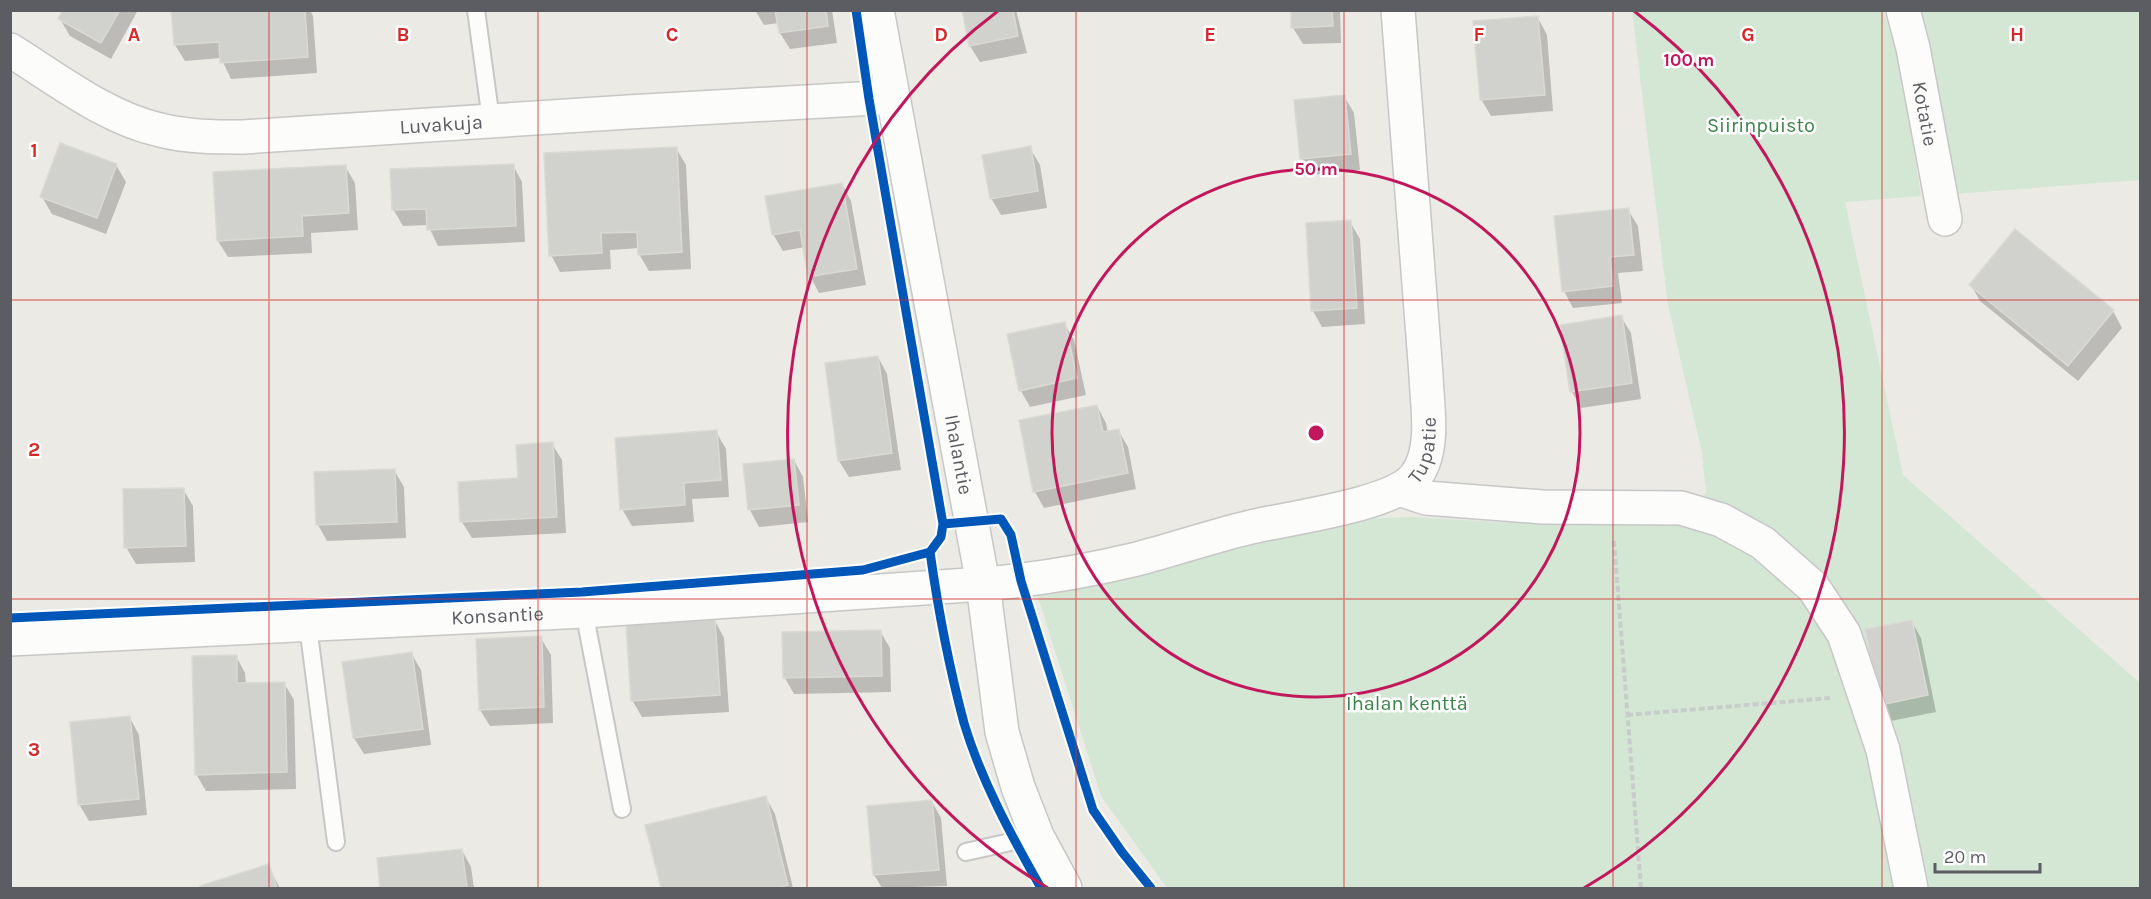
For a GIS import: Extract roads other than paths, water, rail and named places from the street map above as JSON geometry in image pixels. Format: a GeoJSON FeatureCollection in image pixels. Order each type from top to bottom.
{"type":"FeatureCollection","features":[{"type":"Feature","properties":{"kind":"street","name":"Ihalantie"},"geometry":{"type":"LineString","coordinates":[[877,10],[983,584],[1002,732],[1018,787],[1037,836],[1065,888]]}},
{"type":"Feature","properties":{"kind":"street","name":"Tupatie"},"geometry":{"type":"LineString","coordinates":[[983,584],[1021,581],[1135,559],[1249,528],[1380,498],[1402,490],[1416,476],[1425,458],[1428,431],[1398,10]]}},
{"type":"Feature","properties":{"kind":"street","name":"Kotatie"},"geometry":{"type":"LineString","coordinates":[[1903,10],[1913,48],[1945,219]]}},
{"type":"Feature","properties":{"kind":"street","name":"Luvakuja"},"geometry":{"type":"LineString","coordinates":[[10,50],[110,112],[158,130],[201,137],[243,137],[491,120],[893,98]]}},
{"type":"Feature","properties":{"kind":"street"},"geometry":{"type":"LineString","coordinates":[[1402,490],[1426,498],[1543,507],[1681,508],[1721,520],[1763,543],[1812,587],[1844,634],[1883,750],[1911,888]]}},
{"type":"Feature","properties":{"kind":"street","name":"Konsantie"},"geometry":{"type":"LineString","coordinates":[[10,639],[584,611],[983,584]]}},
{"type":"Feature","properties":{"kind":"lane"},"geometry":{"type":"LineString","coordinates":[[476,10],[491,120]]}},
{"type":"Feature","properties":{"kind":"lane"},"geometry":{"type":"LineString","coordinates":[[584,611],[622,809]]}},
{"type":"Feature","properties":{"kind":"lane"},"geometry":{"type":"LineString","coordinates":[[308,626],[336,842]]}},
{"type":"Feature","properties":{"kind":"lane"},"geometry":{"type":"LineString","coordinates":[[966,852],[1037,836]]}},
{"type":"Feature","properties":{"kind":"park label","name":"Siirinpuisto"},"geometry":{"type":"Point","coordinates":[1761,125]}},
{"type":"Feature","properties":{"kind":"park label","name":"Ihalan kenttä"},"geometry":{"type":"Point","coordinates":[1407,703]}}]}
